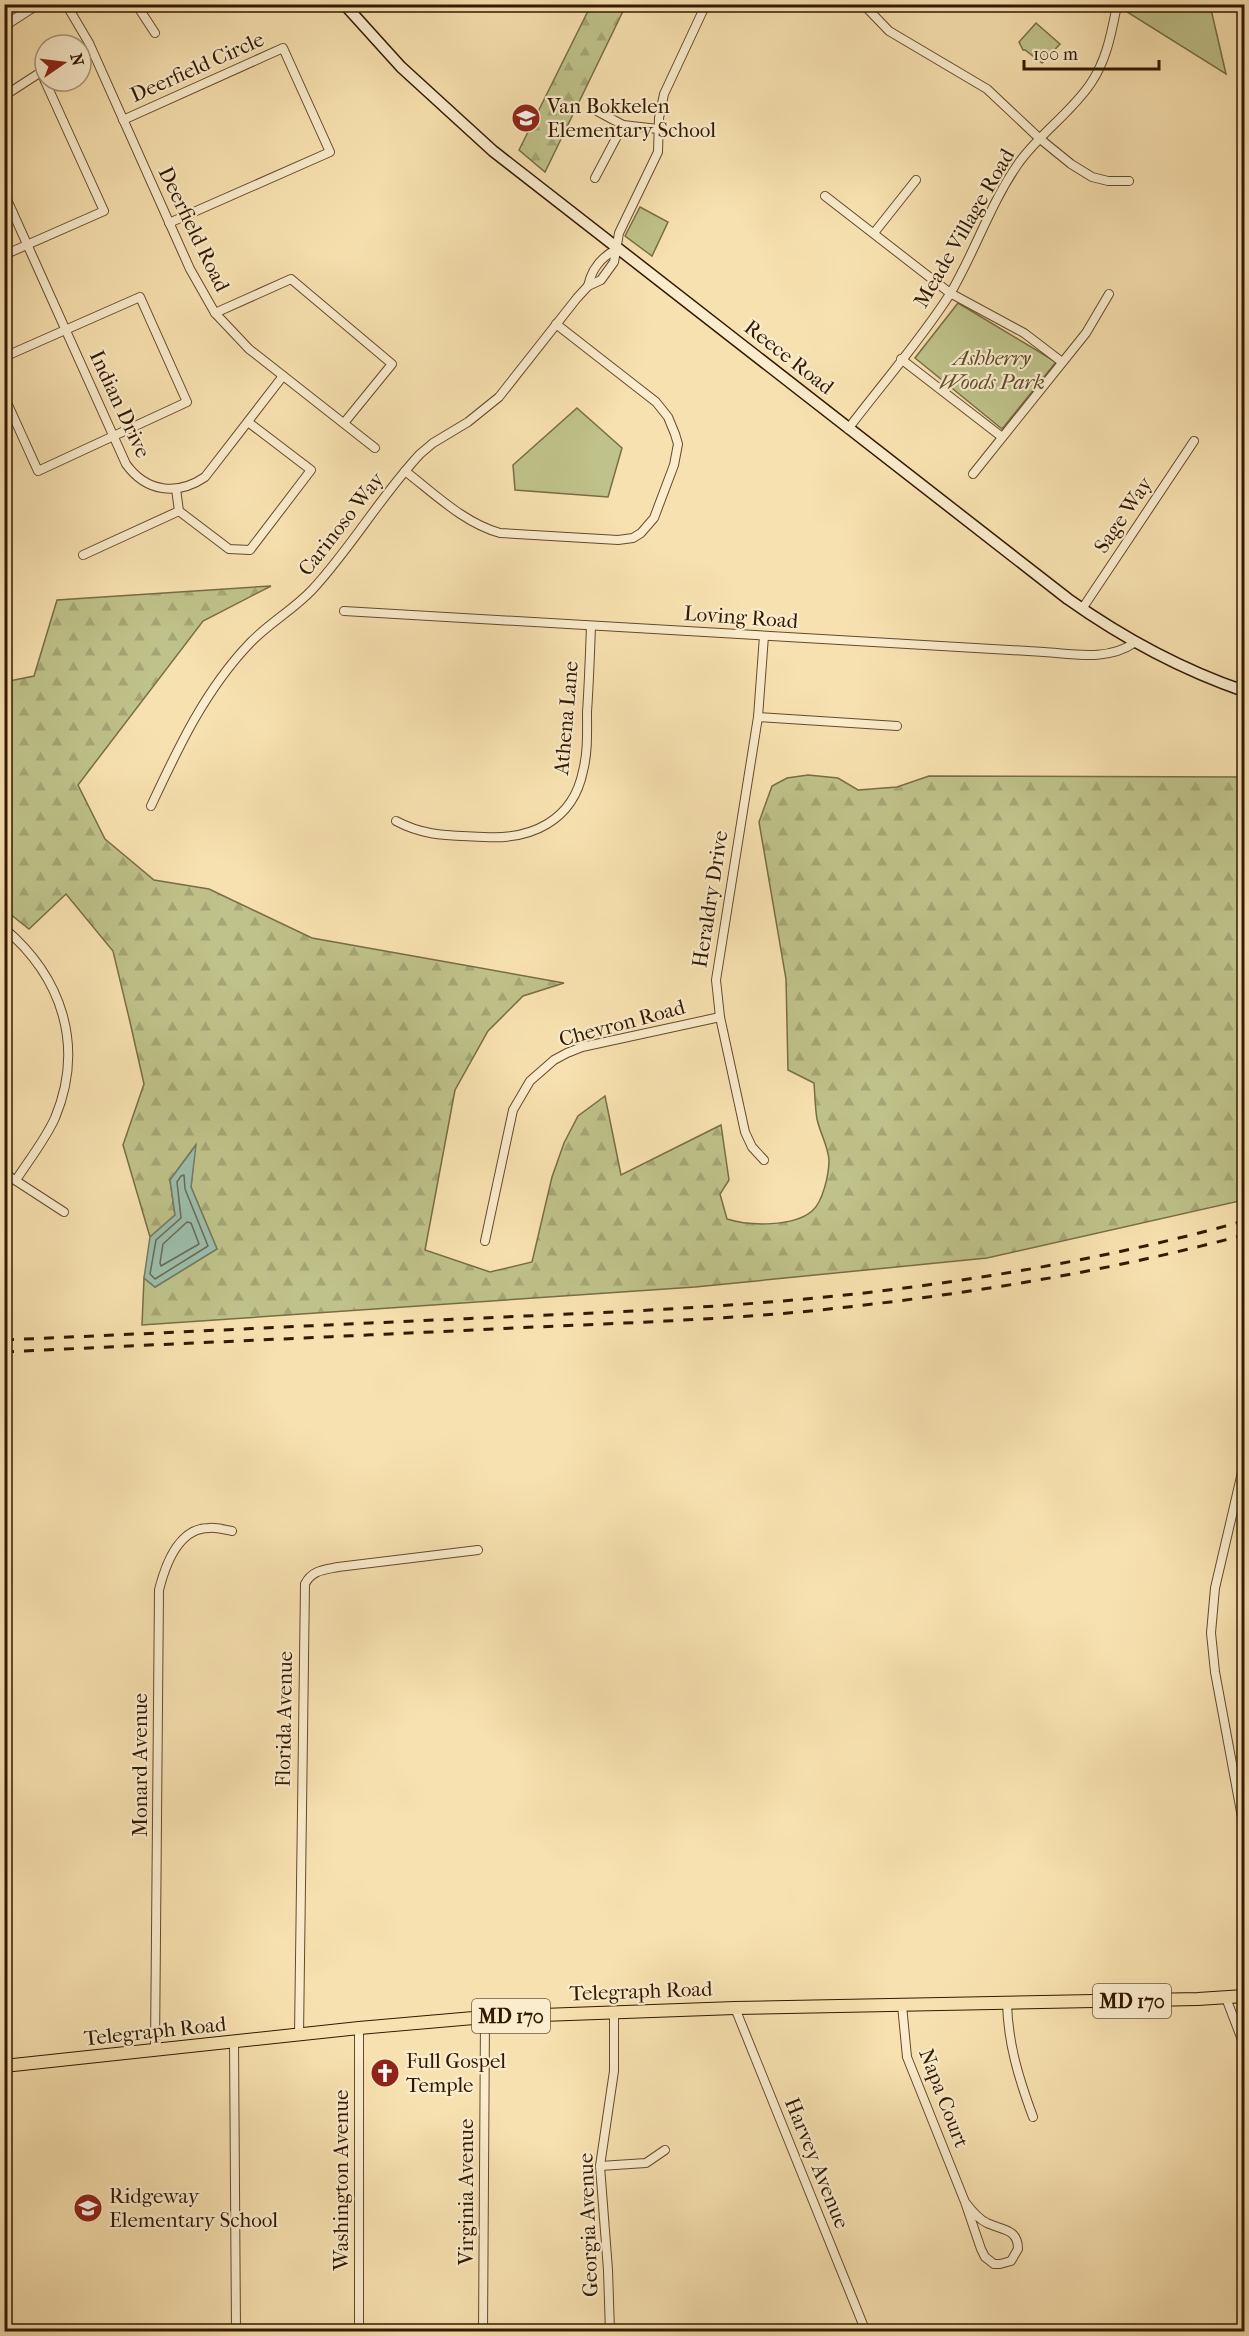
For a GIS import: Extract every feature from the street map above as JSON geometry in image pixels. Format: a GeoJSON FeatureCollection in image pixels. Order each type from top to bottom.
{"type":"FeatureCollection","features":[{"type":"Feature","properties":{"kind":"main road","name":"Reece Road"},"geometry":{"type":"LineString","coordinates":[[344,4],[401,67],[468,130],[617,249],[1082,609],[1134,643],[1181,666],[1245,691]]}},
{"type":"Feature","properties":{"kind":"main road","name":"Telegraph Road"},"geometry":{"type":"LineString","coordinates":[[4,2066],[359,2028],[485,2017],[614,2011],[1245,1996]]}},
{"type":"Feature","properties":{"kind":"street"},"geometry":{"type":"LineString","coordinates":[[4,26],[38,4]]}},
{"type":"Feature","properties":{"kind":"street","name":"Deerfield Road"},"geometry":{"type":"LineString","coordinates":[[66,4],[89,43],[190,269],[215,313],[249,349],[375,448]]}},
{"type":"Feature","properties":{"kind":"street"},"geometry":{"type":"LineString","coordinates":[[136,4],[155,33]]}},
{"type":"Feature","properties":{"kind":"street"},"geometry":{"type":"LineString","coordinates":[[617,249],[620,233],[656,160],[664,94],[706,4]]}},
{"type":"Feature","properties":{"kind":"street"},"geometry":{"type":"LineString","coordinates":[[863,4],[889,32],[987,89],[1039,138],[1071,164],[1092,177],[1108,181],[1129,181]]}},
{"type":"Feature","properties":{"kind":"street","name":"Meade Village Road"},"geometry":{"type":"LineString","coordinates":[[848,429],[950,292],[1002,189],[1018,164],[1039,138],[1092,82],[1110,42],[1116,10]]}},
{"type":"Feature","properties":{"kind":"street","name":"Deerfield Circle"},"geometry":{"type":"LineString","coordinates":[[123,120],[283,48],[330,152],[169,223]]}},
{"type":"Feature","properties":{"kind":"street"},"geometry":{"type":"LineString","coordinates":[[4,96],[33,77]]}},
{"type":"Feature","properties":{"kind":"street"},"geometry":{"type":"LineString","coordinates":[[4,255],[104,211],[50,93]]}},
{"type":"Feature","properties":{"kind":"street"},"geometry":{"type":"LineString","coordinates":[[595,110],[623,125],[658,129]]}},
{"type":"Feature","properties":{"kind":"street"},"geometry":{"type":"LineString","coordinates":[[595,177],[623,125]]}},
{"type":"Feature","properties":{"kind":"street"},"geometry":{"type":"LineString","coordinates":[[874,233],[916,180]]}},
{"type":"Feature","properties":{"kind":"street","name":"Indian Drive"},"geometry":{"type":"LineString","coordinates":[[4,193],[113,436],[133,474],[153,487],[176,489]]}},
{"type":"Feature","properties":{"kind":"street"},"geometry":{"type":"LineString","coordinates":[[825,196],[950,292],[1024,333],[1062,362]]}},
{"type":"Feature","properties":{"kind":"street","name":"Carinoso Way"},"geometry":{"type":"LineString","coordinates":[[588,286],[591,274],[604,255],[617,249]]}},
{"type":"Feature","properties":{"kind":"street","name":"Carinoso Way"},"geometry":{"type":"LineString","coordinates":[[151,806],[197,713],[225,671],[267,627],[312,590],[405,471],[433,443],[468,422],[499,397],[588,286],[601,280],[614,262],[617,249]]}},
{"type":"Feature","properties":{"kind":"street"},"geometry":{"type":"LineString","coordinates":[[215,313],[291,279],[392,364],[344,423]]}},
{"type":"Feature","properties":{"kind":"street"},"geometry":{"type":"LineString","coordinates":[[973,474],[1086,333],[1109,294]]}},
{"type":"Feature","properties":{"kind":"street"},"geometry":{"type":"LineString","coordinates":[[4,357],[140,297],[187,402],[38,471],[4,396]]}},
{"type":"Feature","properties":{"kind":"street"},"geometry":{"type":"LineString","coordinates":[[405,471],[470,521],[500,533],[618,540],[633,538],[648,527],[659,509],[677,454],[678,444],[672,425],[656,402],[556,324]]}},
{"type":"Feature","properties":{"kind":"street"},"geometry":{"type":"LineString","coordinates":[[901,359],[1002,437]]}},
{"type":"Feature","properties":{"kind":"street"},"geometry":{"type":"LineString","coordinates":[[248,422],[311,470],[250,550],[229,549],[179,511],[176,489],[187,487],[205,477],[283,376]]}},
{"type":"Feature","properties":{"kind":"street","name":"Sage Way"},"geometry":{"type":"LineString","coordinates":[[1082,609],[1194,441]]}},
{"type":"Feature","properties":{"kind":"street"},"geometry":{"type":"LineString","coordinates":[[83,555],[179,511]]}},
{"type":"Feature","properties":{"kind":"street","name":"Loving Road"},"geometry":{"type":"LineString","coordinates":[[344,611],[1103,655],[1124,650],[1134,643]]}},
{"type":"Feature","properties":{"kind":"street","name":"Athena Lane"},"geometry":{"type":"LineString","coordinates":[[396,821],[422,833],[497,838],[532,832],[551,822],[561,813],[574,796],[584,770],[591,626]]}},
{"type":"Feature","properties":{"kind":"street","name":"Heraldry Drive"},"geometry":{"type":"LineString","coordinates":[[764,1160],[752,1147],[745,1132],[716,997],[717,963],[758,717],[765,636]]}},
{"type":"Feature","properties":{"kind":"street"},"geometry":{"type":"LineString","coordinates":[[758,717],[897,726]]}},
{"type":"Feature","properties":{"kind":"street"},"geometry":{"type":"LineString","coordinates":[[4,928],[26,947],[44,971],[60,1004],[68,1040],[67,1075],[60,1102],[48,1131],[16,1180]]}},
{"type":"Feature","properties":{"kind":"street","name":"Chevron Road"},"geometry":{"type":"LineString","coordinates":[[485,1241],[513,1110],[521,1094],[541,1070],[554,1060],[582,1047],[720,1017]]}},
{"type":"Feature","properties":{"kind":"street"},"geometry":{"type":"LineString","coordinates":[[4,1173],[64,1212]]}},
{"type":"Feature","properties":{"kind":"street"},"geometry":{"type":"LineString","coordinates":[[1245,1464],[1215,1588],[1211,1633],[1215,1672],[1245,1828]]}},
{"type":"Feature","properties":{"kind":"street","name":"Monard Avenue"},"geometry":{"type":"LineString","coordinates":[[155,2050],[159,1590],[169,1559],[178,1545],[189,1535],[199,1529],[209,1528],[232,1531]]}},
{"type":"Feature","properties":{"kind":"street","name":"Florida Avenue"},"geometry":{"type":"LineString","coordinates":[[299,2035],[305,1584],[316,1572],[338,1567],[478,1550]]}},
{"type":"Feature","properties":{"kind":"street"},"geometry":{"type":"LineString","coordinates":[[1226,1998],[1245,2045]]}},
{"type":"Feature","properties":{"kind":"street"},"geometry":{"type":"LineString","coordinates":[[1007,2003],[1012,2053],[1033,2117]]}},
{"type":"Feature","properties":{"kind":"street","name":"Napa Court"},"geometry":{"type":"LineString","coordinates":[[902,2005],[907,2056],[966,2202],[985,2257],[994,2264],[1011,2261],[1018,2249],[1014,2234],[1007,2229],[981,2220],[966,2202]]}},
{"type":"Feature","properties":{"kind":"street","name":"Harvey Avenue"},"geometry":{"type":"LineString","coordinates":[[735,2008],[866,2331]]}},
{"type":"Feature","properties":{"kind":"street","name":"Georgia Avenue"},"geometry":{"type":"LineString","coordinates":[[610,2331],[600,2166],[614,2071],[614,2011]]}},
{"type":"Feature","properties":{"kind":"street","name":"Virginia Avenue"},"geometry":{"type":"LineString","coordinates":[[483,2331],[485,2017]]}},
{"type":"Feature","properties":{"kind":"street","name":"Washington Avenue"},"geometry":{"type":"LineString","coordinates":[[359,2028],[359,2331]]}},
{"type":"Feature","properties":{"kind":"street"},"geometry":{"type":"LineString","coordinates":[[234,2042],[236,2331]]}},
{"type":"Feature","properties":{"kind":"street"},"geometry":{"type":"LineString","coordinates":[[600,2166],[646,2163],[665,2150]]}},
{"type":"Feature","properties":{"kind":"street"},"geometry":{"type":"LineString","coordinates":[[679,2331],[771,2331]]}},
{"type":"Feature","properties":{"kind":"green space"},"geometry":{"type":"Polygon","coordinates":[[[591,5],[626,5],[545,172],[519,150],[591,5]]]}},
{"type":"Feature","properties":{"kind":"green space"},"geometry":{"type":"Polygon","coordinates":[[[1116,5],[1210,5],[1226,74],[1116,5]]]}},
{"type":"Feature","properties":{"kind":"green space"},"geometry":{"type":"Polygon","coordinates":[[[1036,23],[1060,44],[1042,63],[1023,50],[1019,42],[1036,23]]]}},
{"type":"Feature","properties":{"kind":"green space"},"geometry":{"type":"Polygon","coordinates":[[[640,207],[668,222],[652,256],[625,236],[640,207]]]}},
{"type":"Feature","properties":{"kind":"green space","name":"Ashberry Woods Park"},"geometry":{"type":"Polygon","coordinates":[[[958,303],[1056,362],[1002,429],[915,358],[958,303]]]}},
{"type":"Feature","properties":{"kind":"green space"},"geometry":{"type":"Polygon","coordinates":[[[577,408],[622,448],[608,497],[515,490],[513,465],[577,408]]]}},
{"type":"Feature","properties":{"kind":"green space"},"geometry":{"type":"Polygon","coordinates":[[[271,586],[203,621],[78,785],[105,839],[154,880],[209,889],[312,938],[564,983],[523,996],[488,1031],[455,1090],[425,1250],[490,1272],[532,1262],[552,1177],[564,1143],[578,1116],[605,1096],[621,1175],[721,1125],[729,1180],[720,1194],[727,1219],[771,1224],[794,1220],[816,1207],[827,1180],[829,1160],[817,1119],[814,1083],[788,1070],[786,979],[759,822],[772,786],[787,778],[808,775],[838,778],[858,790],[897,787],[929,776],[1244,777],[1244,1200],[987,1258],[695,1287],[142,1325],[144,1278],[155,1287],[217,1249],[191,1187],[195,1146],[170,1180],[175,1215],[150,1237],[123,1145],[144,1084],[113,951],[66,894],[29,929],[5,910],[4,682],[34,676],[57,600],[271,586]]]}},
{"type":"Feature","properties":{"kind":"water"},"geometry":{"type":"Polygon","coordinates":[[[196,1145],[191,1187],[217,1249],[155,1287],[144,1278],[150,1237],[175,1215],[170,1180],[196,1145]]]}},
{"type":"Feature","properties":{"kind":"railway"},"geometry":{"type":"LineString","coordinates":[[4,1340],[631,1311],[831,1297],[927,1285],[1064,1263],[1155,1244],[1244,1221]]}},
{"type":"Feature","properties":{"kind":"railway"},"geometry":{"type":"LineString","coordinates":[[4,1352],[647,1322],[800,1312],[912,1299],[1079,1273],[1244,1235]]}},
{"type":"Feature","properties":{"kind":"place","name":"Van Bokkelen Elementary School"},"geometry":{"type":"Point","coordinates":[526,118]}},
{"type":"Feature","properties":{"kind":"place","name":"Full Gospel Temple"},"geometry":{"type":"Point","coordinates":[385,2073]}},
{"type":"Feature","properties":{"kind":"place","name":"Ridgeway Elementary School"},"geometry":{"type":"Point","coordinates":[88,2208]}}]}
